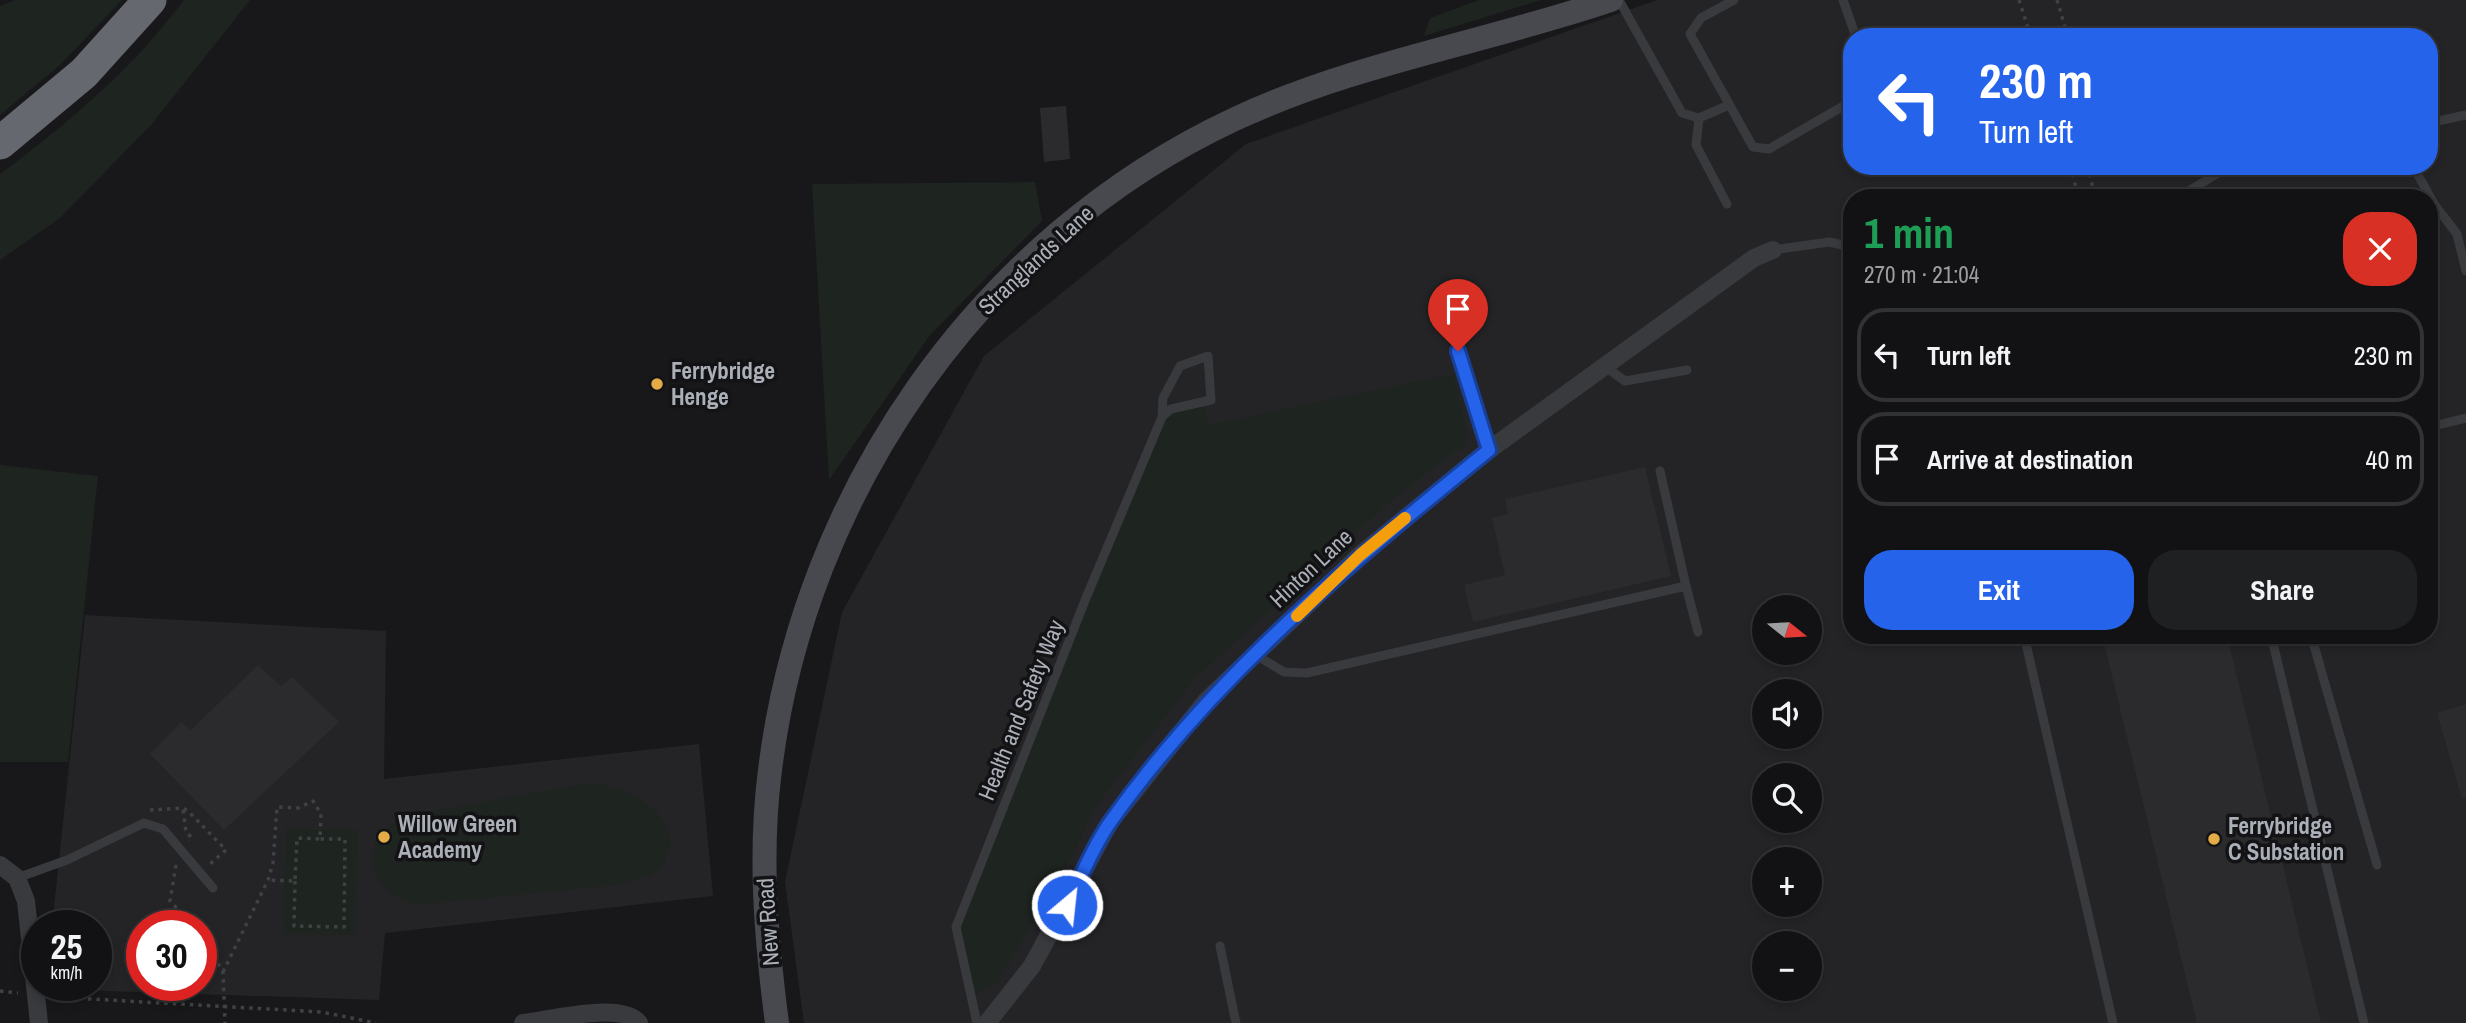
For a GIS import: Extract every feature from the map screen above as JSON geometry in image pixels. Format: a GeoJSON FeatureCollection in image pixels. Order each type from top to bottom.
{"type":"FeatureCollection","features":[{"type":"Feature","properties":{"kind":"highway"},"geometry":{"type":"LineString","coordinates":[[0,143],[84,73],[150,0]]}},
{"type":"Feature","properties":{"kind":"main road","name":"Stranglands Lane"},"geometry":{"type":"LineString","coordinates":[[765,821],[771,760],[786,676],[815,582],[838,525],[878,449],[932,367],[987,302],[1030,258],[1077,218],[1147,169],[1210,132],[1277,100],[1354,73],[1525,28],[1611,0]]}},
{"type":"Feature","properties":{"kind":"main road","name":"New Road"},"geometry":{"type":"LineString","coordinates":[[765,821],[766,925],[777,1023]]}},
{"type":"Feature","properties":{"kind":"street","name":"Hinton Lane"},"geometry":{"type":"LineString","coordinates":[[987,1023],[1032,966],[1110,822],[1206,701],[1360,555],[1489,450],[1755,258],[1773,250]]}},
{"type":"Feature","properties":{"kind":"street"},"geometry":{"type":"LineString","coordinates":[[0,865],[17,878],[27,910]]}},
{"type":"Feature","properties":{"kind":"street"},"geometry":{"type":"LineString","coordinates":[[37,1001],[39,1023]]}},
{"type":"Feature","properties":{"kind":"street"},"geometry":{"type":"LineString","coordinates":[[523,1023],[614,1011],[635,1018],[639,1023]]}},
{"type":"Feature","properties":{"kind":"lane"},"geometry":{"type":"LineString","coordinates":[[1619,0],[1682,113],[1699,118],[1729,105]]}},
{"type":"Feature","properties":{"kind":"lane"},"geometry":{"type":"LineString","coordinates":[[1734,0],[1701,18],[1690,34],[1753,148],[1769,149],[1843,107]]}},
{"type":"Feature","properties":{"kind":"lane"},"geometry":{"type":"LineString","coordinates":[[1843,0],[1853,28]]}},
{"type":"Feature","properties":{"kind":"lane"},"geometry":{"type":"LineString","coordinates":[[2438,121],[2466,115]]}},
{"type":"Feature","properties":{"kind":"lane"},"geometry":{"type":"LineString","coordinates":[[1699,118],[1696,145],[1727,204]]}},
{"type":"Feature","properties":{"kind":"lane"},"geometry":{"type":"LineString","coordinates":[[2193,189],[2215,175]]}},
{"type":"Feature","properties":{"kind":"lane"},"geometry":{"type":"LineString","coordinates":[[2438,209],[2457,234],[2466,271]]}},
{"type":"Feature","properties":{"kind":"lane"},"geometry":{"type":"LineString","coordinates":[[1773,250],[1829,242],[1843,245]]}},
{"type":"Feature","properties":{"kind":"lane"},"geometry":{"type":"LineString","coordinates":[[1458,351],[1489,450]]}},
{"type":"Feature","properties":{"kind":"lane","name":"Health and Safety Way"},"geometry":{"type":"LineString","coordinates":[[977,1023],[956,928],[1086,598],[1162,417],[1163,398],[1174,372],[1189,362],[1208,356],[1210,400],[1171,409],[1162,417]]}},
{"type":"Feature","properties":{"kind":"lane"},"geometry":{"type":"LineString","coordinates":[[1604,366],[1625,381],[1687,370]]}},
{"type":"Feature","properties":{"kind":"lane"},"geometry":{"type":"LineString","coordinates":[[2438,425],[2466,418]]}},
{"type":"Feature","properties":{"kind":"lane"},"geometry":{"type":"LineString","coordinates":[[1660,471],[1698,632]]}},
{"type":"Feature","properties":{"kind":"lane"},"geometry":{"type":"LineString","coordinates":[[1256,655],[1284,672],[1307,673],[1686,586]]}},
{"type":"Feature","properties":{"kind":"lane"},"geometry":{"type":"LineString","coordinates":[[2026,644],[2113,1023]]}},
{"type":"Feature","properties":{"kind":"lane"},"geometry":{"type":"LineString","coordinates":[[2273,644],[2364,1023]]}},
{"type":"Feature","properties":{"kind":"lane"},"geometry":{"type":"LineString","coordinates":[[2314,644],[2377,865]]}},
{"type":"Feature","properties":{"kind":"lane"},"geometry":{"type":"LineString","coordinates":[[17,878],[67,860],[144,823],[163,829],[214,888]]}},
{"type":"Feature","properties":{"kind":"lane"},"geometry":{"type":"LineString","coordinates":[[1220,946],[1236,1023]]}},
{"type":"Feature","properties":{"kind":"path"},"geometry":{"type":"LineString","coordinates":[[2019,0],[2028,28]]}},
{"type":"Feature","properties":{"kind":"path"},"geometry":{"type":"LineString","coordinates":[[2057,0],[2065,28]]}},
{"type":"Feature","properties":{"kind":"path"},"geometry":{"type":"LineString","coordinates":[[223,972],[268,880],[273,863],[277,807],[298,808],[313,800],[321,814],[320,839]]}},
{"type":"Feature","properties":{"kind":"path"},"geometry":{"type":"LineString","coordinates":[[297,838],[320,839],[345,839],[344,927],[295,926],[297,838]]}},
{"type":"Feature","properties":{"kind":"path"},"geometry":{"type":"LineString","coordinates":[[268,880],[295,881]]}},
{"type":"Feature","properties":{"kind":"path"},"geometry":{"type":"LineString","coordinates":[[217,962],[223,972],[225,1023]]}},
{"type":"Feature","properties":{"kind":"path"},"geometry":{"type":"LineString","coordinates":[[0,991],[21,994]]}},
{"type":"Feature","properties":{"kind":"path"},"geometry":{"type":"LineString","coordinates":[[112,1001],[322,1012],[376,1023]]}},
{"type":"Feature","properties":{"kind":"shaded area"},"geometry":{"type":"Polygon","coordinates":[[[16,0],[122,0],[61,64],[0,115],[0,6],[16,0]]]}},
{"type":"Feature","properties":{"kind":"shaded area"},"geometry":{"type":"Polygon","coordinates":[[[184,0],[250,0],[151,125],[60,218],[0,260],[0,174],[98,94],[143,49],[184,0]]]}},
{"type":"Feature","properties":{"kind":"shaded area"},"geometry":{"type":"Polygon","coordinates":[[[1479,0],[1541,0],[1424,36],[1430,18],[1479,0]]]}},
{"type":"Feature","properties":{"kind":"shaded area"},"geometry":{"type":"Polygon","coordinates":[[[1657,0],[2466,0],[2466,1023],[804,1023],[785,882],[842,612],[984,356],[1246,144],[1657,0]]]}},
{"type":"Feature","properties":{"kind":"shaded area"},"geometry":{"type":"Polygon","coordinates":[[[1035,182],[1042,221],[930,335],[829,480],[812,184],[1035,182]]]}},
{"type":"Feature","properties":{"kind":"shaded area"},"geometry":{"type":"Polygon","coordinates":[[[1453,374],[1468,435],[1463,448],[1449,455],[1393,499],[1195,678],[1094,808],[1075,851],[997,983],[972,996],[956,927],[1162,417],[1181,406],[1202,402],[1209,425],[1453,374]]]}},
{"type":"Feature","properties":{"kind":"shaded area"},"geometry":{"type":"Polygon","coordinates":[[[0,465],[98,476],[68,762],[0,762],[0,465]]]}},
{"type":"Feature","properties":{"kind":"shaded area","name":"Willow Green Academy"},"geometry":{"type":"Polygon","coordinates":[[[85,615],[386,631],[384,779],[699,744],[713,896],[385,933],[379,1000],[217,995],[217,910],[126,910],[126,992],[112,991],[112,910],[54,910],[85,615]]]}},
{"type":"Feature","properties":{"kind":"shaded area"},"geometry":{"type":"Polygon","coordinates":[[[591,783],[628,793],[660,816],[667,827],[670,840],[663,866],[651,875],[616,885],[415,905],[395,896],[374,871],[373,849],[378,838],[388,827],[410,815],[591,783]]]}},
{"type":"Feature","properties":{"kind":"shaded area"},"geometry":{"type":"Polygon","coordinates":[[[286,829],[357,830],[355,935],[284,934],[286,829]]]}},
{"type":"Feature","properties":{"kind":"building"},"geometry":{"type":"Polygon","coordinates":[[[1066,106],[1070,159],[1044,162],[1040,108],[1066,106]]]}},
{"type":"Feature","properties":{"kind":"building"},"geometry":{"type":"Polygon","coordinates":[[[1645,467],[1671,576],[1473,622],[1464,585],[1505,575],[1492,518],[1508,514],[1505,499],[1645,467]]]}},
{"type":"Feature","properties":{"kind":"building","name":"Ferrybridge C Substation"},"geometry":{"type":"Polygon","coordinates":[[[2104,644],[2229,644],[2321,1023],[2197,1023],[2104,644]]]}},
{"type":"Feature","properties":{"kind":"building"},"geometry":{"type":"Polygon","coordinates":[[[258,665],[281,686],[292,677],[339,722],[224,830],[150,754],[181,722],[191,730],[258,665]]]}},
{"type":"Feature","properties":{"kind":"building"},"geometry":{"type":"Polygon","coordinates":[[[2466,704],[2466,798],[2462,799],[2437,713],[2466,704]]]}},
{"type":"Feature","properties":{"kind":"slow traffic"},"geometry":{"type":"LineString","coordinates":[[1297,616],[1360,555],[1405,518]]}},
{"type":"Feature","properties":{"kind":"place","name":"Ferrybridge Henge"},"geometry":{"type":"Point","coordinates":[657,384]}},
{"type":"Feature","properties":{"kind":"place","name":"Willow Green Academy"},"geometry":{"type":"Point","coordinates":[384,837]}},
{"type":"Feature","properties":{"kind":"place","name":"Ferrybridge C Substation"},"geometry":{"type":"Point","coordinates":[2214,839]}},
{"type":"Feature","properties":{"kind":"route"},"geometry":{"type":"LineString","coordinates":[[1067,905],[1110,822],[1206,701],[1360,555],[1489,450],[1458,351]]}}]}
